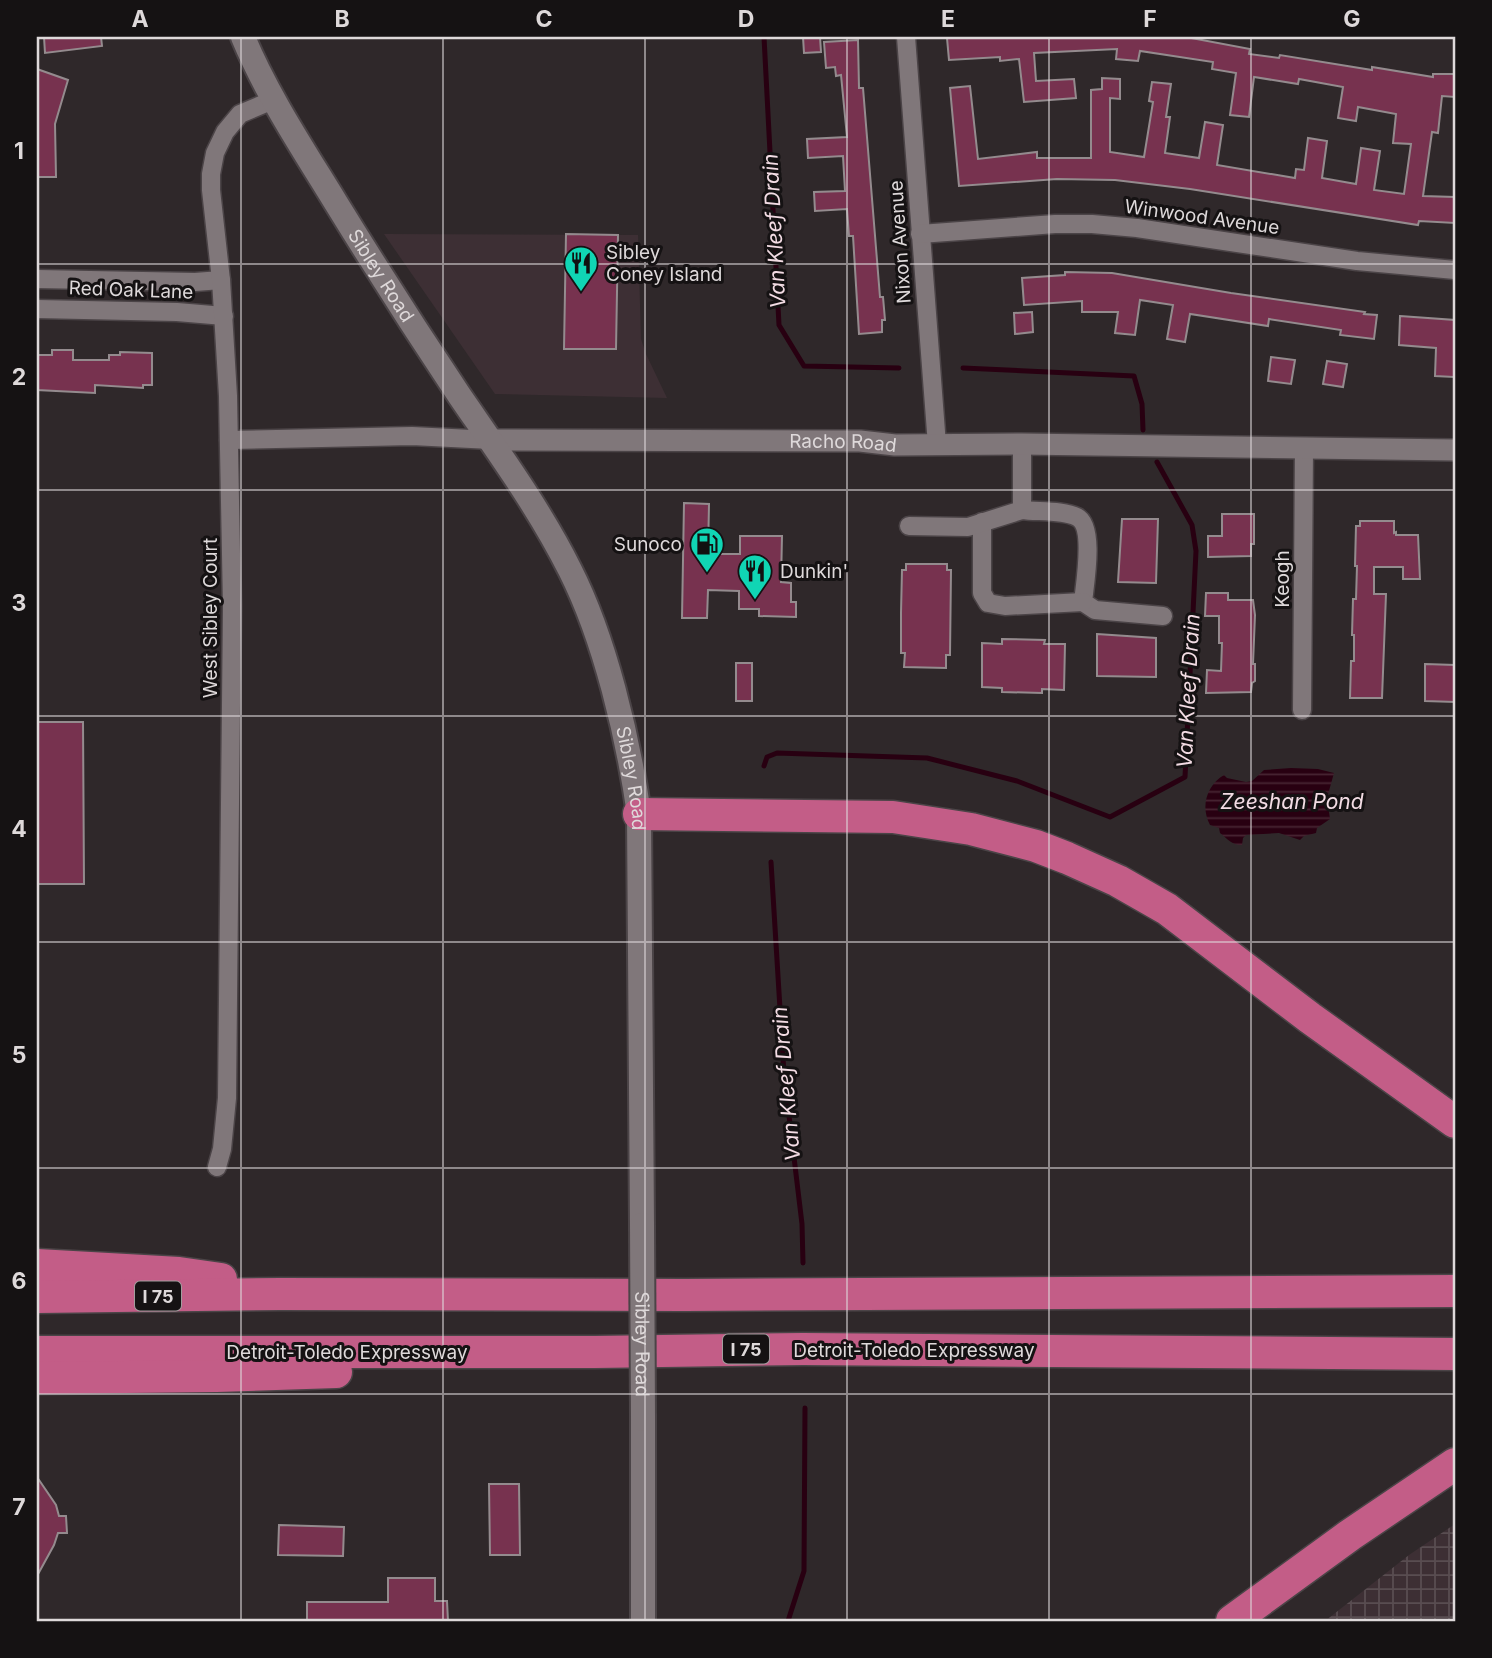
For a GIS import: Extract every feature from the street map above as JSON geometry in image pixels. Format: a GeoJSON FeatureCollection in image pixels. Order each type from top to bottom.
{"type":"FeatureCollection","features":[{"type":"Feature","properties":{"kind":"highway"},"geometry":{"type":"LineString","coordinates":[[639,814],[893,817],[971,829],[1025,843],[1067,858],[1118,881],[1167,909],[1310,1018],[1455,1122]]}},
{"type":"Feature","properties":{"kind":"highway"},"geometry":{"type":"LineString","coordinates":[[37,1265],[179,1273],[242,1282],[280,1294]]}},
{"type":"Feature","properties":{"kind":"highway","name":"I 75"},"geometry":{"type":"LineString","coordinates":[[37,1297],[1455,1291]]}},
{"type":"Feature","properties":{"kind":"highway","name":"Detroit-Toledo Expressway"},"geometry":{"type":"LineString","coordinates":[[37,1352],[803,1349],[1455,1354]]}},
{"type":"Feature","properties":{"kind":"highway"},"geometry":{"type":"LineString","coordinates":[[37,1378],[481,1370],[572,1351]]}},
{"type":"Feature","properties":{"kind":"highway"},"geometry":{"type":"LineString","coordinates":[[1232,1621],[1350,1535],[1455,1464]]}},
{"type":"Feature","properties":{"kind":"main road","name":"Sibley Road"},"geometry":{"type":"LineString","coordinates":[[243,37],[274,100],[378,270],[558,546],[582,596],[616,703],[633,769],[639,814],[643,1621]]}},
{"type":"Feature","properties":{"kind":"street","name":"Nixon Avenue"},"geometry":{"type":"LineString","coordinates":[[906,37],[937,445]]}},
{"type":"Feature","properties":{"kind":"street","name":"West Sibley Court"},"geometry":{"type":"LineString","coordinates":[[217,1167],[222,1149],[227,1098],[232,607],[229,440],[223,316],[211,190],[215,153],[225,132],[240,114],[274,100]]}},
{"type":"Feature","properties":{"kind":"street","name":"Winwood Avenue"},"geometry":{"type":"LineString","coordinates":[[920,234],[1092,224],[1137,228],[1357,261],[1455,270]]}},
{"type":"Feature","properties":{"kind":"street","name":"Red Oak Lane"},"geometry":{"type":"LineString","coordinates":[[37,279],[200,282],[221,279]]}},
{"type":"Feature","properties":{"kind":"street","name":"Red Oak Lane"},"geometry":{"type":"LineString","coordinates":[[37,309],[177,312],[223,316]]}},
{"type":"Feature","properties":{"kind":"street","name":"Racho Road"},"geometry":{"type":"LineString","coordinates":[[229,440],[412,436],[491,440],[860,441],[895,445],[1022,444],[1455,450]]}},
{"type":"Feature","properties":{"kind":"street"},"geometry":{"type":"LineString","coordinates":[[1022,444],[1022,510]]}},
{"type":"Feature","properties":{"kind":"street","name":"Keogh"},"geometry":{"type":"LineString","coordinates":[[1302,710],[1304,448]]}},
{"type":"Feature","properties":{"kind":"street"},"geometry":{"type":"LineString","coordinates":[[909,526],[968,527],[1022,510],[1074,515],[1081,519],[1088,533],[1083,602]]}},
{"type":"Feature","properties":{"kind":"street"},"geometry":{"type":"LineString","coordinates":[[982,522],[982,593],[988,603],[1005,606],[1083,602],[1095,610],[1163,617]]}},
{"type":"Feature","properties":{"kind":"shaded area"},"geometry":{"type":"Polygon","coordinates":[[[384,234],[638,235],[641,339],[667,398],[495,394],[384,234]]]}},
{"type":"Feature","properties":{"kind":"shaded area"},"geometry":{"type":"Polygon","coordinates":[[[1455,1524],[1455,1621],[1325,1621],[1409,1555],[1455,1524]]]}},
{"type":"Feature","properties":{"kind":"water","name":"Zeeshan Pond"},"geometry":{"type":"Polygon","coordinates":[[[1318,769],[1334,773],[1327,798],[1330,819],[1317,828],[1316,833],[1300,840],[1279,833],[1246,835],[1242,845],[1238,845],[1220,833],[1219,828],[1210,825],[1206,811],[1207,797],[1218,779],[1224,775],[1246,782],[1252,781],[1264,770],[1318,769]]]}},
{"type":"Feature","properties":{"kind":"building"},"geometry":{"type":"Polygon","coordinates":[[[44,37],[101,37],[102,46],[45,53],[44,37]]]}},
{"type":"Feature","properties":{"kind":"building"},"geometry":{"type":"Polygon","coordinates":[[[803,37],[820,37],[821,52],[804,53],[803,37]]]}},
{"type":"Feature","properties":{"kind":"building"},"geometry":{"type":"Polygon","coordinates":[[[1186,37],[1250,49],[1249,54],[1279,58],[1280,55],[1433,77],[1433,74],[1455,74],[1455,97],[1442,96],[1438,133],[1432,132],[1423,196],[1455,197],[1455,223],[1419,221],[1418,225],[1190,189],[1115,180],[1057,179],[959,186],[950,88],[970,86],[978,159],[1037,152],[1037,158],[1091,158],[1091,90],[1102,89],[1102,78],[1120,79],[1120,99],[1110,98],[1110,152],[1144,157],[1153,102],[1149,101],[1152,82],[1171,84],[1166,117],[1170,117],[1165,153],[1199,158],[1205,122],[1223,125],[1217,165],[1295,178],[1296,169],[1304,170],[1308,138],[1327,141],[1322,178],[1356,184],[1361,148],[1380,151],[1374,190],[1404,194],[1411,144],[1393,143],[1396,114],[1358,107],[1356,121],[1338,118],[1343,87],[1299,79],[1298,84],[1254,77],[1249,117],[1230,115],[1236,73],[1212,69],[1213,62],[1140,51],[1138,61],[1116,59],[1117,49],[1034,53],[1036,81],[1074,79],[1076,98],[1024,102],[1019,59],[1000,61],[1000,57],[949,60],[947,38],[1186,37]]]}},
{"type":"Feature","properties":{"kind":"building"},"geometry":{"type":"Polygon","coordinates":[[[858,40],[859,88],[863,88],[880,297],[883,297],[885,320],[882,320],[882,332],[859,334],[853,236],[849,236],[847,209],[815,211],[814,192],[845,191],[843,156],[808,158],[807,139],[847,137],[841,75],[836,76],[835,67],[826,68],[824,42],[858,40]]]}},
{"type":"Feature","properties":{"kind":"building"},"geometry":{"type":"Polygon","coordinates":[[[37,69],[68,80],[55,124],[56,177],[37,177],[37,69]]]}},
{"type":"Feature","properties":{"kind":"building"},"geometry":{"type":"Polygon","coordinates":[[[566,234],[618,235],[616,349],[564,349],[566,234]]]}},
{"type":"Feature","properties":{"kind":"building"},"geometry":{"type":"Polygon","coordinates":[[[1065,272],[1112,273],[1365,312],[1364,314],[1377,315],[1374,339],[1340,335],[1341,330],[1269,319],[1268,326],[1190,314],[1185,342],[1167,339],[1173,305],[1140,300],[1135,335],[1115,333],[1118,312],[1082,312],[1082,301],[1024,305],[1022,278],[1065,275],[1065,272]]]}},
{"type":"Feature","properties":{"kind":"building"},"geometry":{"type":"Polygon","coordinates":[[[1032,312],[1033,332],[1015,334],[1014,313],[1032,312]]]}},
{"type":"Feature","properties":{"kind":"building"},"geometry":{"type":"Polygon","coordinates":[[[1400,316],[1455,320],[1454,377],[1435,376],[1436,348],[1399,345],[1400,316]]]}},
{"type":"Feature","properties":{"kind":"building"},"geometry":{"type":"Polygon","coordinates":[[[52,350],[73,350],[73,360],[109,360],[109,355],[120,355],[120,352],[152,353],[152,385],[143,385],[143,388],[95,385],[95,393],[37,390],[37,355],[52,355],[52,350]]]}},
{"type":"Feature","properties":{"kind":"building"},"geometry":{"type":"Polygon","coordinates":[[[1271,357],[1295,360],[1291,384],[1268,381],[1271,357]]]}},
{"type":"Feature","properties":{"kind":"building"},"geometry":{"type":"Polygon","coordinates":[[[1327,361],[1347,364],[1343,387],[1323,384],[1327,361]]]}},
{"type":"Feature","properties":{"kind":"building"},"geometry":{"type":"Polygon","coordinates":[[[684,503],[709,504],[708,554],[740,554],[740,536],[782,536],[781,582],[791,583],[791,602],[796,602],[796,617],[759,616],[759,609],[739,609],[739,591],[708,590],[707,618],[682,618],[684,503]]]}},
{"type":"Feature","properties":{"kind":"building"},"geometry":{"type":"Polygon","coordinates":[[[1222,514],[1254,514],[1254,544],[1251,544],[1251,556],[1208,557],[1208,536],[1222,536],[1222,514]]]}},
{"type":"Feature","properties":{"kind":"building"},"geometry":{"type":"Polygon","coordinates":[[[1122,519],[1158,519],[1156,583],[1118,582],[1122,519]]]}},
{"type":"Feature","properties":{"kind":"building"},"geometry":{"type":"Polygon","coordinates":[[[1360,521],[1394,521],[1396,535],[1418,535],[1420,579],[1403,579],[1403,567],[1374,567],[1374,594],[1386,594],[1382,698],[1350,698],[1351,661],[1354,661],[1352,635],[1353,599],[1356,599],[1356,526],[1360,526],[1360,521]]]}},
{"type":"Feature","properties":{"kind":"building"},"geometry":{"type":"Polygon","coordinates":[[[906,564],[947,564],[947,570],[951,570],[950,655],[946,655],[946,668],[904,667],[905,653],[901,653],[901,613],[902,570],[906,570],[906,564]]]}},
{"type":"Feature","properties":{"kind":"building"},"geometry":{"type":"Polygon","coordinates":[[[1206,593],[1228,593],[1228,600],[1253,600],[1255,681],[1252,683],[1251,692],[1206,693],[1207,670],[1221,671],[1222,643],[1219,643],[1219,616],[1205,616],[1206,593]]]}},
{"type":"Feature","properties":{"kind":"building"},"geometry":{"type":"Polygon","coordinates":[[[1097,634],[1156,638],[1156,677],[1097,676],[1097,634]]]}},
{"type":"Feature","properties":{"kind":"building"},"geometry":{"type":"Polygon","coordinates":[[[1002,639],[1045,640],[1044,644],[1065,644],[1064,690],[1042,689],[1042,693],[1002,692],[1002,688],[982,687],[982,643],[1002,644],[1002,639]]]}},
{"type":"Feature","properties":{"kind":"building"},"geometry":{"type":"Polygon","coordinates":[[[736,663],[752,663],[752,701],[736,701],[736,663]]]}},
{"type":"Feature","properties":{"kind":"building"},"geometry":{"type":"Polygon","coordinates":[[[1425,664],[1455,665],[1455,702],[1425,701],[1425,664]]]}},
{"type":"Feature","properties":{"kind":"building"},"geometry":{"type":"Polygon","coordinates":[[[37,722],[83,722],[84,884],[37,884],[37,722]]]}},
{"type":"Feature","properties":{"kind":"building"},"geometry":{"type":"Polygon","coordinates":[[[37,1477],[56,1505],[59,1516],[66,1516],[67,1533],[58,1533],[37,1576],[37,1477]]]}},
{"type":"Feature","properties":{"kind":"building"},"geometry":{"type":"Polygon","coordinates":[[[489,1484],[519,1484],[520,1555],[490,1555],[489,1484]]]}},
{"type":"Feature","properties":{"kind":"building"},"geometry":{"type":"Polygon","coordinates":[[[279,1525],[344,1527],[343,1556],[278,1555],[279,1525]]]}},
{"type":"Feature","properties":{"kind":"building"},"geometry":{"type":"Polygon","coordinates":[[[388,1578],[435,1578],[435,1601],[447,1601],[448,1621],[307,1621],[307,1602],[388,1602],[388,1578]]]}},
{"type":"Feature","properties":{"kind":"waterway","name":"Van Kleef Drain"},"geometry":{"type":"LineString","coordinates":[[764,37],[779,325],[804,366],[899,368]]}},
{"type":"Feature","properties":{"kind":"waterway","name":"Van Kleef Drain"},"geometry":{"type":"LineString","coordinates":[[963,368],[1134,376],[1142,404],[1143,430]]}},
{"type":"Feature","properties":{"kind":"waterway","name":"Van Kleef Drain"},"geometry":{"type":"LineString","coordinates":[[764,766],[767,757],[777,753],[927,758],[1017,781],[1110,817],[1185,777],[1196,551],[1192,525],[1157,462]]}},
{"type":"Feature","properties":{"kind":"waterway","name":"Van Kleef Drain"},"geometry":{"type":"LineString","coordinates":[[771,862],[784,1074],[802,1224],[803,1263]]}},
{"type":"Feature","properties":{"kind":"waterway","name":"Van Kleef Drain"},"geometry":{"type":"LineString","coordinates":[[788,1621],[804,1571],[805,1408]]}},
{"type":"Feature","properties":{"kind":"place","name":"Sibley Coney Island"},"geometry":{"type":"Point","coordinates":[581,293]}},
{"type":"Feature","properties":{"kind":"place","name":"Sunoco"},"geometry":{"type":"Point","coordinates":[707,574]}},
{"type":"Feature","properties":{"kind":"place","name":"Dunkin'"},"geometry":{"type":"Point","coordinates":[755,601]}}]}
